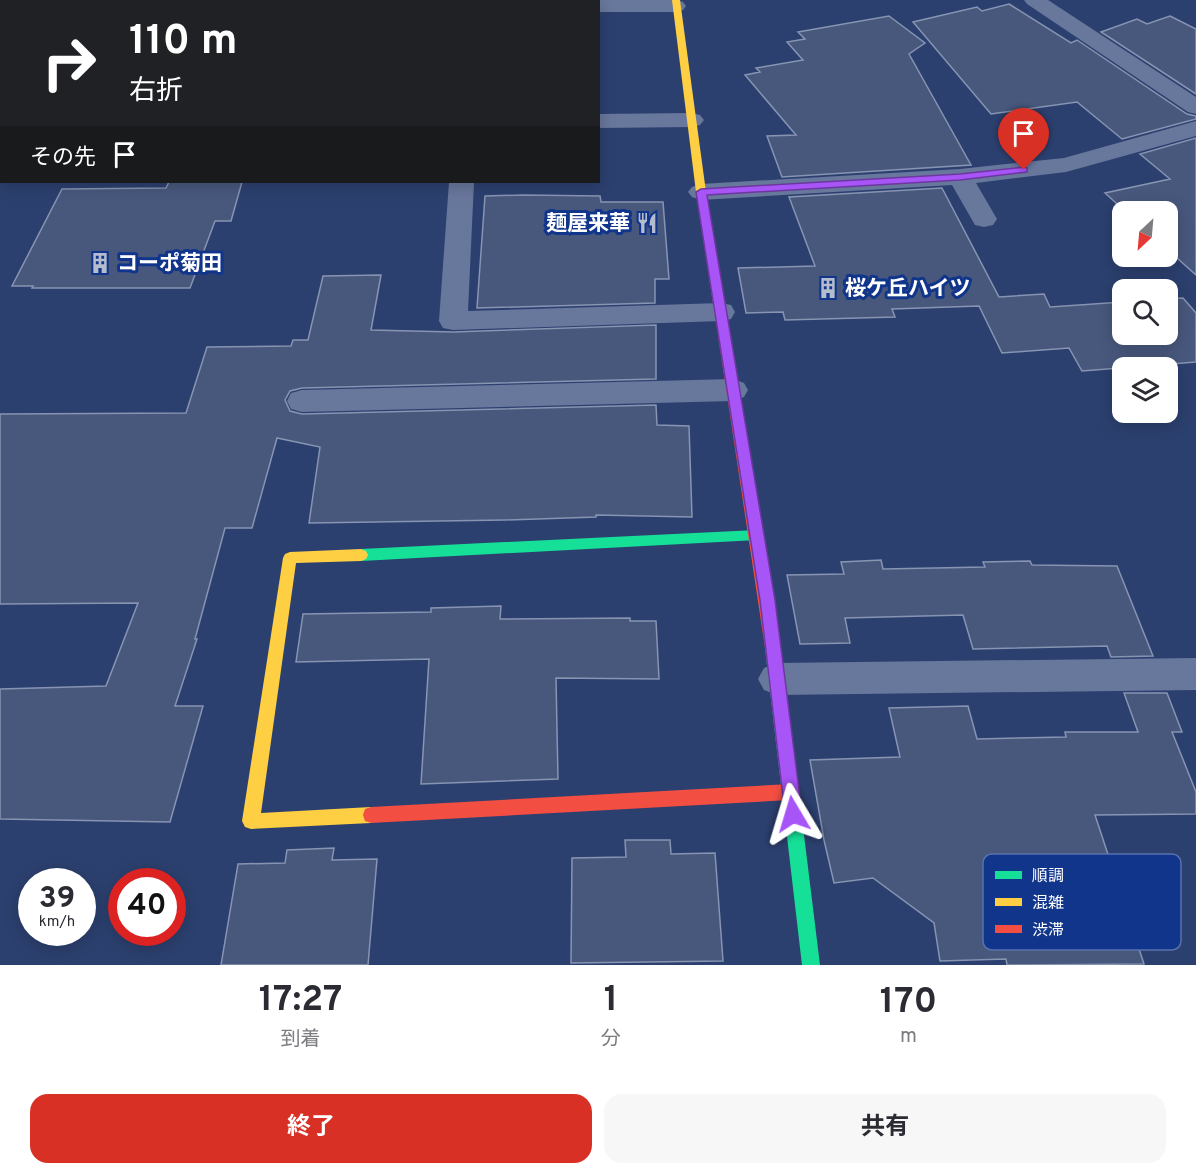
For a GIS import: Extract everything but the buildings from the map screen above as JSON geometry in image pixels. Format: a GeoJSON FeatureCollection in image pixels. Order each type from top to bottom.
{"type":"FeatureCollection","features":[{"type":"Feature","properties":{"kind":"street"},"geometry":{"type":"LineString","coordinates":[[1034,0],[1196,107]]}},
{"type":"Feature","properties":{"kind":"street"},"geometry":{"type":"LineString","coordinates":[[600,6],[676,3],[701,192],[757,535],[812,965]]}},
{"type":"Feature","properties":{"kind":"street"},"geometry":{"type":"LineString","coordinates":[[600,121],[692,120]]}},
{"type":"Feature","properties":{"kind":"street"},"geometry":{"type":"LineString","coordinates":[[701,192],[960,177],[1066,165],[1196,128]]}},
{"type":"Feature","properties":{"kind":"street"},"geometry":{"type":"LineString","coordinates":[[960,177],[984,219]]}},
{"type":"Feature","properties":{"kind":"street"},"geometry":{"type":"LineString","coordinates":[[461,183],[453,321],[721,312]]}},
{"type":"Feature","properties":{"kind":"street"},"geometry":{"type":"LineString","coordinates":[[302,401],[734,390]]}},
{"type":"Feature","properties":{"kind":"street"},"geometry":{"type":"LineString","coordinates":[[757,535],[290,558],[251,821],[791,792]]}},
{"type":"Feature","properties":{"kind":"street"},"geometry":{"type":"LineString","coordinates":[[777,679],[1196,674]]}},
{"type":"Feature","properties":{"kind":"traffic: fast"},"geometry":{"type":"LineString","coordinates":[[361,555],[757,535]]}},
{"type":"Feature","properties":{"kind":"traffic: fast"},"geometry":{"type":"LineString","coordinates":[[773,648],[811,965]]}},
{"type":"Feature","properties":{"kind":"traffic: slow"},"geometry":{"type":"LineString","coordinates":[[676,0],[701,192],[722,322]]}},
{"type":"Feature","properties":{"kind":"traffic: slow"},"geometry":{"type":"LineString","coordinates":[[361,555],[290,558],[251,821],[371,815]]}},
{"type":"Feature","properties":{"kind":"traffic: jam"},"geometry":{"type":"LineString","coordinates":[[722,322],[773,648]]}},
{"type":"Feature","properties":{"kind":"traffic: jam"},"geometry":{"type":"LineString","coordinates":[[371,815],[791,792]]}},
{"type":"Feature","properties":{"kind":"place","name":"麺屋来華"},"geometry":{"type":"Point","coordinates":[647,223]}},
{"type":"Feature","properties":{"kind":"place","name":"コーポ菊田"},"geometry":{"type":"Point","coordinates":[100,263]}},
{"type":"Feature","properties":{"kind":"place","name":"桜ケ丘ハイツ"},"geometry":{"type":"Point","coordinates":[828,288]}},
{"type":"Feature","properties":{"kind":"route"},"geometry":{"type":"LineString","coordinates":[[793,814],[767,600],[701,192],[960,177],[1024,170]]}}]}
